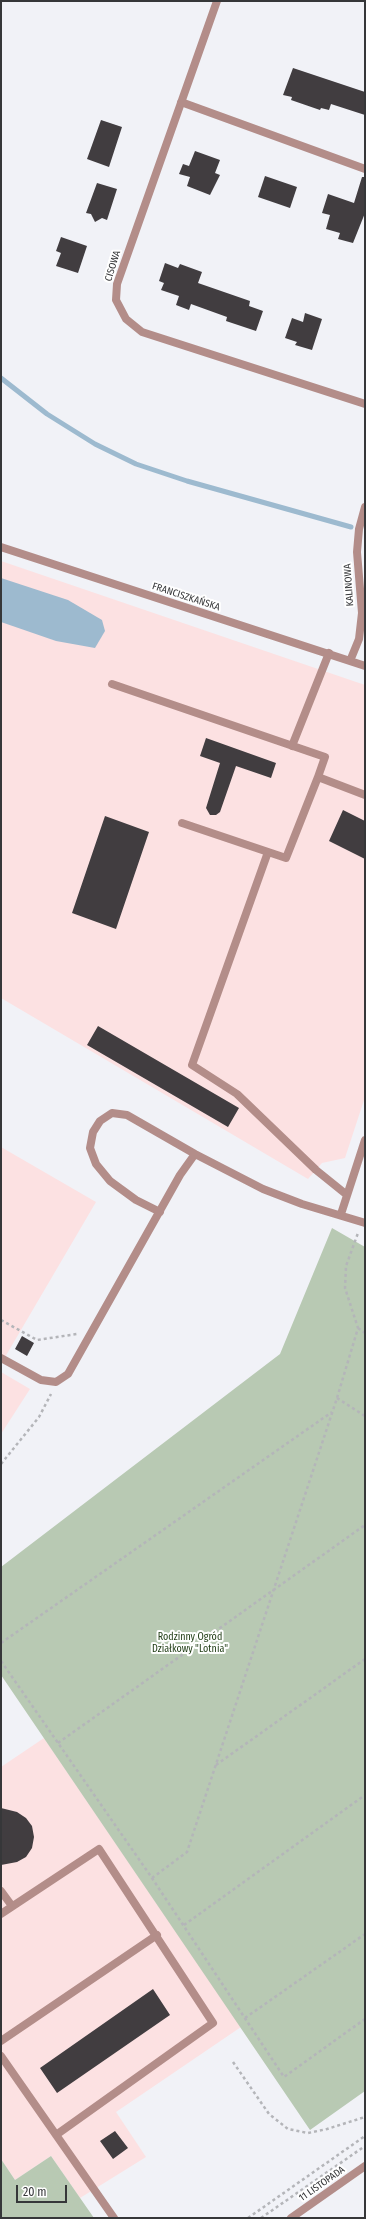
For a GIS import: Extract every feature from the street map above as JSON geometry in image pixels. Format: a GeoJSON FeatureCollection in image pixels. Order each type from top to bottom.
{"type":"FeatureCollection","features":[{"type":"Feature","properties":{"kind":"street","name":"CISOWA"},"geometry":{"type":"LineString","coordinates":[[217,1],[117,284],[116,300],[126,319],[142,332],[365,404]]}},
{"type":"Feature","properties":{"kind":"street"},"geometry":{"type":"LineString","coordinates":[[181,102],[365,169]]}},
{"type":"Feature","properties":{"kind":"street","name":"KALINOWA"},"geometry":{"type":"LineString","coordinates":[[350,661],[359,639],[362,613],[357,552],[359,529],[365,507]]}},
{"type":"Feature","properties":{"kind":"street","name":"FRANCISZKAŃSKA"},"geometry":{"type":"LineString","coordinates":[[1,547],[365,666]]}},
{"type":"Feature","properties":{"kind":"street"},"geometry":{"type":"LineString","coordinates":[[292,746],[329,654]]}},
{"type":"Feature","properties":{"kind":"street"},"geometry":{"type":"LineString","coordinates":[[112,684],[325,757],[286,858],[182,823]]}},
{"type":"Feature","properties":{"kind":"street"},"geometry":{"type":"LineString","coordinates":[[318,777],[365,795]]}},
{"type":"Feature","properties":{"kind":"street"},"geometry":{"type":"LineString","coordinates":[[268,852],[192,1065],[237,1094],[316,1170],[347,1195]]}},
{"type":"Feature","properties":{"kind":"street"},"geometry":{"type":"LineString","coordinates":[[160,1212],[136,1200],[110,1181],[96,1164],[90,1148],[93,1132],[100,1121],[112,1113],[127,1114],[194,1154],[263,1189],[302,1204],[365,1222]]}},
{"type":"Feature","properties":{"kind":"street"},"geometry":{"type":"LineString","coordinates":[[341,1214],[365,1140]]}},
{"type":"Feature","properties":{"kind":"street"},"geometry":{"type":"LineString","coordinates":[[1,1358],[41,1380],[56,1382],[68,1374],[180,1175],[194,1154]]}},
{"type":"Feature","properties":{"kind":"street"},"geometry":{"type":"LineString","coordinates":[[1,1914],[99,1849],[157,1935],[213,2023],[56,2135]]}},
{"type":"Feature","properties":{"kind":"street"},"geometry":{"type":"LineString","coordinates":[[1,1891],[12,1906]]}},
{"type":"Feature","properties":{"kind":"street"},"geometry":{"type":"LineString","coordinates":[[1,2041],[157,1935]]}},
{"type":"Feature","properties":{"kind":"street"},"geometry":{"type":"LineString","coordinates":[[1,2056],[114,2218]]}},
{"type":"Feature","properties":{"kind":"street","name":"11 LISTOPADA"},"geometry":{"type":"LineString","coordinates":[[291,2218],[365,2166]]}},
{"type":"Feature","properties":{"kind":"path"},"geometry":{"type":"LineString","coordinates":[[152,1878],[187,1852],[332,1412],[358,1328],[346,1288],[346,1266],[355,1241]]}},
{"type":"Feature","properties":{"kind":"path"},"geometry":{"type":"LineString","coordinates":[[1,1320],[37,1340],[92,1332]]}},
{"type":"Feature","properties":{"kind":"path"},"geometry":{"type":"LineString","coordinates":[[358,1328],[365,1333]]}},
{"type":"Feature","properties":{"kind":"path"},"geometry":{"type":"LineString","coordinates":[[1,1464],[39,1417],[56,1382]]}},
{"type":"Feature","properties":{"kind":"path"},"geometry":{"type":"LineString","coordinates":[[336,1398],[365,1416]]}},
{"type":"Feature","properties":{"kind":"path"},"geometry":{"type":"LineString","coordinates":[[1,1643],[332,1412]]}},
{"type":"Feature","properties":{"kind":"path"},"geometry":{"type":"LineString","coordinates":[[58,1743],[365,1525]]}},
{"type":"Feature","properties":{"kind":"path"},"geometry":{"type":"LineString","coordinates":[[216,1765],[365,1659]]}},
{"type":"Feature","properties":{"kind":"path"},"geometry":{"type":"LineString","coordinates":[[1,1661],[184,1925],[284,2077],[365,2019]]}},
{"type":"Feature","properties":{"kind":"path"},"geometry":{"type":"LineString","coordinates":[[184,1925],[365,1795]]}},
{"type":"Feature","properties":{"kind":"path"},"geometry":{"type":"LineString","coordinates":[[245,2018],[365,1934]]}},
{"type":"Feature","properties":{"kind":"path"},"geometry":{"type":"LineString","coordinates":[[233,2062],[269,2114],[288,2129],[308,2133],[327,2129],[365,2117]]}},
{"type":"Feature","properties":{"kind":"path"},"geometry":{"type":"LineString","coordinates":[[248,2218],[365,2136]]}},
{"type":"Feature","properties":{"kind":"path"},"geometry":{"type":"LineString","coordinates":[[262,2218],[365,2146]]}},
{"type":"Feature","properties":{"kind":"shaded area"},"geometry":{"type":"Polygon","coordinates":[[[1,561],[365,685],[365,1097],[345,1158],[322,1163],[308,1179],[1,998],[1,561]]]}},
{"type":"Feature","properties":{"kind":"shaded area"},"geometry":{"type":"Polygon","coordinates":[[[1,1147],[96,1202],[1,1364],[1,1147]]]}},
{"type":"Feature","properties":{"kind":"shaded area"},"geometry":{"type":"Polygon","coordinates":[[[1,1372],[30,1389],[1,1434],[1,1372]]]}},
{"type":"Feature","properties":{"kind":"shaded area"},"geometry":{"type":"Polygon","coordinates":[[[44,1738],[241,2027],[116,2112],[146,2157],[80,2198],[51,2156],[15,2180],[1,2159],[1,1767],[44,1738]]]}},
{"type":"Feature","properties":{"kind":"green space","name":"Rodzinny Ogród Działkowy \"Lotnia\""},"geometry":{"type":"Polygon","coordinates":[[[332,1228],[365,1247],[365,2091],[310,2130],[1,1675],[1,1567],[280,1354],[332,1228]]]}},
{"type":"Feature","properties":{"kind":"green space"},"geometry":{"type":"Polygon","coordinates":[[[51,2156],[94,2218],[1,2218],[1,2159],[15,2180],[51,2156]]]}},
{"type":"Feature","properties":{"kind":"water"},"geometry":{"type":"Polygon","coordinates":[[[1,578],[68,600],[102,620],[105,631],[95,648],[56,641],[1,622],[1,578]]]}},
{"type":"Feature","properties":{"kind":"building"},"geometry":{"type":"Polygon","coordinates":[[[293,68],[365,92],[365,115],[331,104],[329,110],[321,108],[320,110],[291,100],[292,97],[283,95],[293,68]]]}},
{"type":"Feature","properties":{"kind":"building"},"geometry":{"type":"Polygon","coordinates":[[[101,120],[122,127],[109,167],[87,159],[101,120]]]}},
{"type":"Feature","properties":{"kind":"building"},"geometry":{"type":"Polygon","coordinates":[[[195,151],[220,160],[215,173],[220,175],[210,195],[187,186],[190,177],[179,174],[183,164],[189,166],[195,151]]]}},
{"type":"Feature","properties":{"kind":"building"},"geometry":{"type":"Polygon","coordinates":[[[265,176],[297,187],[290,208],[258,197],[265,176]]]}},
{"type":"Feature","properties":{"kind":"building"},"geometry":{"type":"Polygon","coordinates":[[[362,177],[365,177],[365,213],[353,243],[338,239],[340,233],[326,229],[330,215],[322,213],[328,194],[354,203],[362,177]]]}},
{"type":"Feature","properties":{"kind":"building"},"geometry":{"type":"Polygon","coordinates":[[[97,183],[117,189],[107,220],[102,218],[95,222],[91,214],[86,213],[97,183]]]}},
{"type":"Feature","properties":{"kind":"building"},"geometry":{"type":"Polygon","coordinates":[[[61,237],[87,246],[78,273],[56,266],[61,253],[56,251],[61,237]]]}},
{"type":"Feature","properties":{"kind":"building"},"geometry":{"type":"Polygon","coordinates":[[[165,263],[178,268],[180,264],[202,272],[198,283],[250,301],[249,306],[263,311],[256,331],[226,321],[227,317],[191,304],[189,310],[176,305],[179,296],[161,290],[164,283],[159,281],[165,263]]]}},
{"type":"Feature","properties":{"kind":"building"},"geometry":{"type":"Polygon","coordinates":[[[305,313],[322,319],[312,350],[295,345],[297,342],[285,338],[292,318],[303,322],[305,313]]]}},
{"type":"Feature","properties":{"kind":"building"},"geometry":{"type":"Polygon","coordinates":[[[206,738],[276,763],[271,778],[236,766],[220,812],[216,815],[210,815],[206,808],[220,763],[200,756],[206,738]]]}},
{"type":"Feature","properties":{"kind":"building"},"geometry":{"type":"Polygon","coordinates":[[[343,810],[365,821],[365,859],[329,841],[343,810]]]}},
{"type":"Feature","properties":{"kind":"building"},"geometry":{"type":"Polygon","coordinates":[[[105,816],[149,832],[116,929],[72,913],[105,816]]]}},
{"type":"Feature","properties":{"kind":"building"},"geometry":{"type":"Polygon","coordinates":[[[98,1026],[239,1108],[228,1127],[87,1045],[98,1026]]]}},
{"type":"Feature","properties":{"kind":"building"},"geometry":{"type":"Polygon","coordinates":[[[22,1336],[34,1343],[27,1356],[15,1349],[22,1336]]]}},
{"type":"Feature","properties":{"kind":"building"},"geometry":{"type":"Polygon","coordinates":[[[1,1808],[17,1812],[26,1818],[32,1826],[34,1837],[32,1848],[26,1857],[17,1862],[1,1865],[1,1808]]]}},
{"type":"Feature","properties":{"kind":"building"},"geometry":{"type":"Polygon","coordinates":[[[153,1989],[170,2015],[57,2093],[40,2068],[153,1989]]]}},
{"type":"Feature","properties":{"kind":"building"},"geometry":{"type":"Polygon","coordinates":[[[115,2131],[128,2148],[113,2159],[100,2141],[115,2131]]]}},
{"type":"Feature","properties":{"kind":"waterway"},"geometry":{"type":"LineString","coordinates":[[1,378],[47,414],[95,444],[136,464],[187,481],[351,527]]}}]}
